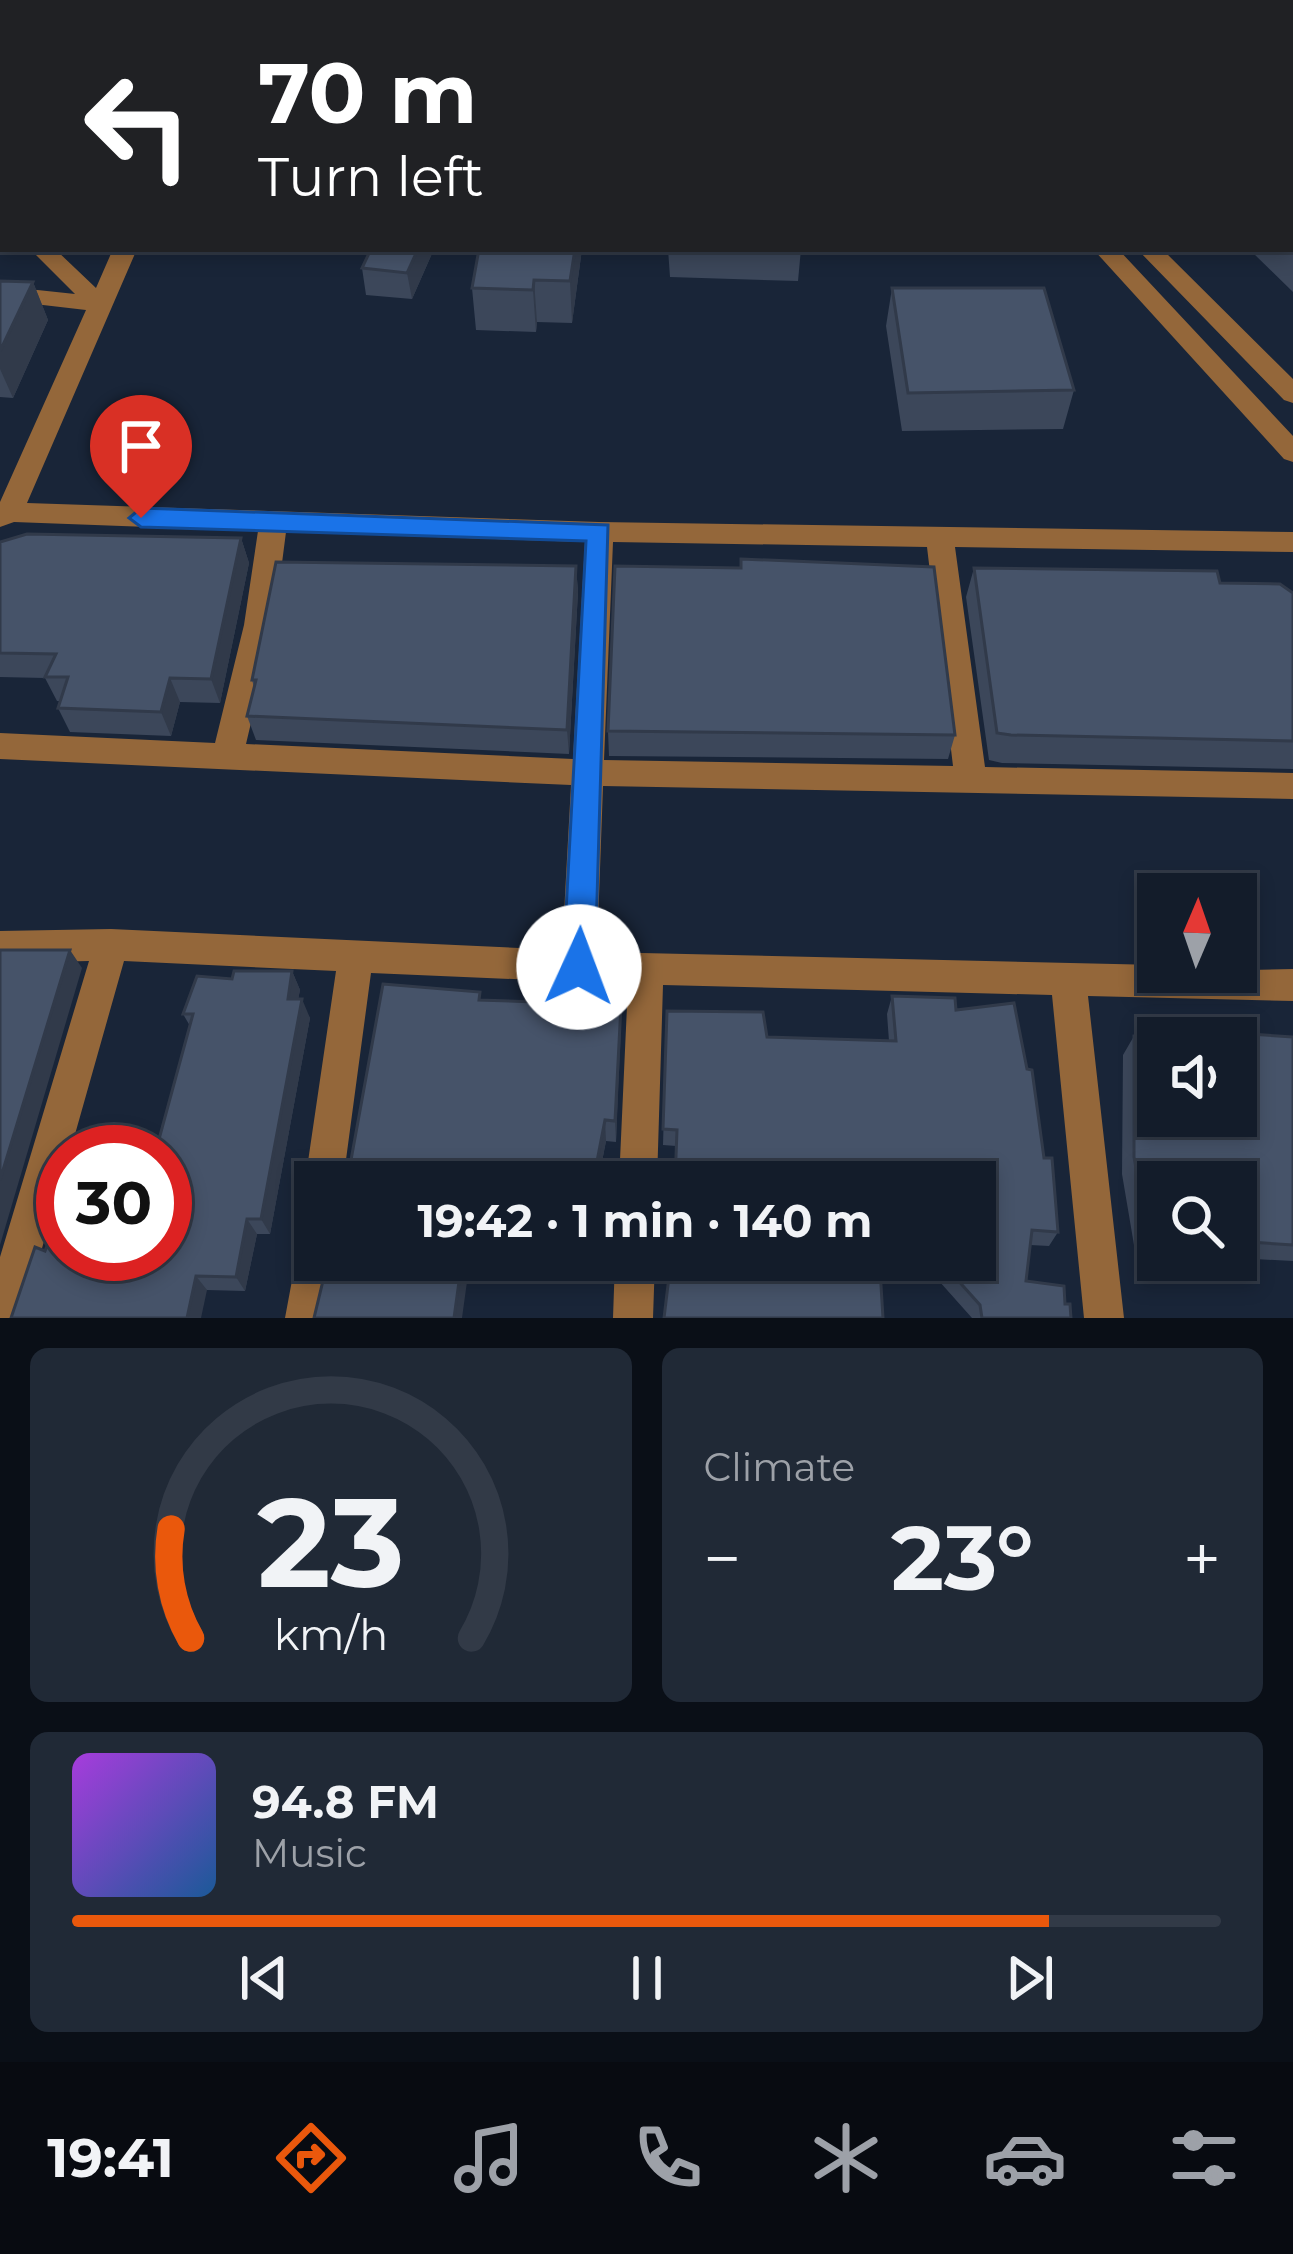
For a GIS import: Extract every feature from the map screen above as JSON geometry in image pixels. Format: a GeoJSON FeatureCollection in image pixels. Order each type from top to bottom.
{"type":"FeatureCollection","features":[{"type":"Feature","properties":{"kind":"street"},"geometry":{"type":"LineString","coordinates":[[45,252],[99,304]]}},
{"type":"Feature","properties":{"kind":"street"},"geometry":{"type":"LineString","coordinates":[[124,252],[3,514],[599,532],[1293,542]]}},
{"type":"Feature","properties":{"kind":"street"},"geometry":{"type":"LineString","coordinates":[[1108,252],[1293,453]]}},
{"type":"Feature","properties":{"kind":"street"},"geometry":{"type":"LineString","coordinates":[[1151,252],[1293,394]]}},
{"type":"Feature","properties":{"kind":"street"},"geometry":{"type":"LineString","coordinates":[[0,293],[99,304]]}},
{"type":"Feature","properties":{"kind":"street"},"geometry":{"type":"LineString","coordinates":[[227,756],[259,625],[273,522]]}},
{"type":"Feature","properties":{"kind":"street"},"geometry":{"type":"LineString","coordinates":[[579,967],[599,532]]}},
{"type":"Feature","properties":{"kind":"street"},"geometry":{"type":"LineString","coordinates":[[940,539],[970,782]]}},
{"type":"Feature","properties":{"kind":"street"},"geometry":{"type":"LineString","coordinates":[[0,746],[587,773],[1293,786]]}},
{"type":"Feature","properties":{"kind":"street"},"geometry":{"type":"LineString","coordinates":[[0,947],[111,945],[579,967],[1293,985]]}},
{"type":"Feature","properties":{"kind":"street"},"geometry":{"type":"LineString","coordinates":[[2,1318],[111,945]]}},
{"type":"Feature","properties":{"kind":"street"},"geometry":{"type":"LineString","coordinates":[[327,1161],[356,956]]}},
{"type":"Feature","properties":{"kind":"street"},"geometry":{"type":"LineString","coordinates":[[639,1161],[646,968]]}},
{"type":"Feature","properties":{"kind":"street"},"geometry":{"type":"LineString","coordinates":[[1068,978],[1104,1318]]}},
{"type":"Feature","properties":{"kind":"street"},"geometry":{"type":"LineString","coordinates":[[305,1318],[310,1281]]}},
{"type":"Feature","properties":{"kind":"street"},"geometry":{"type":"LineString","coordinates":[[633,1318],[634,1281]]}},
{"type":"Feature","properties":{"kind":"building"},"geometry":{"type":"Polygon","coordinates":[[[370,252],[417,252],[407,273],[362,268],[370,252]]]}},
{"type":"Feature","properties":{"kind":"building"},"geometry":{"type":"Polygon","coordinates":[[[478,252],[575,252],[570,281],[534,280],[533,290],[472,288],[478,252]]]}},
{"type":"Feature","properties":{"kind":"building"},"geometry":{"type":"Polygon","coordinates":[[[0,281],[33,282],[0,351],[0,281]]]}},
{"type":"Feature","properties":{"kind":"building"},"geometry":{"type":"Polygon","coordinates":[[[892,288],[1044,288],[1074,390],[908,393],[892,288]]]}},
{"type":"Feature","properties":{"kind":"building"},"geometry":{"type":"Polygon","coordinates":[[[27,534],[241,538],[211,679],[170,678],[161,712],[58,708],[68,677],[45,677],[56,654],[0,653],[0,542],[27,534]]]}},
{"type":"Feature","properties":{"kind":"building"},"geometry":{"type":"Polygon","coordinates":[[[741,559],[934,567],[955,735],[608,731],[615,566],[741,568],[741,559]]]}},
{"type":"Feature","properties":{"kind":"building"},"geometry":{"type":"Polygon","coordinates":[[[276,562],[576,566],[567,730],[247,716],[276,562]]]}},
{"type":"Feature","properties":{"kind":"building"},"geometry":{"type":"Polygon","coordinates":[[[974,568],[1217,571],[1220,583],[1280,584],[1293,593],[1293,741],[997,733],[974,568]]]}},
{"type":"Feature","properties":{"kind":"building"},"geometry":{"type":"Polygon","coordinates":[[[0,950],[70,950],[0,1180],[0,950]]]}},
{"type":"Feature","properties":{"kind":"building"},"geometry":{"type":"Polygon","coordinates":[[[234,971],[292,971],[288,999],[302,999],[261,1219],[247,1219],[236,1277],[196,1276],[187,1318],[11,1318],[35,1247],[36,1281],[192,1281],[192,1125],[163,1125],[193,1014],[183,1014],[197,976],[232,979],[234,971]]]}},
{"type":"Feature","properties":{"kind":"building"},"geometry":{"type":"Polygon","coordinates":[[[383,984],[480,992],[479,1000],[621,1005],[615,1121],[605,1120],[597,1161],[351,1161],[383,984]]]}},
{"type":"Feature","properties":{"kind":"building"},"geometry":{"type":"Polygon","coordinates":[[[892,996],[955,998],[956,1010],[1014,1003],[1027,1069],[1032,1070],[1044,1158],[1052,1158],[1058,1232],[1032,1230],[1026,1281],[1064,1286],[1071,1318],[982,1318],[980,1305],[959,1281],[996,1281],[996,1161],[676,1161],[677,1130],[663,1129],[667,1011],[763,1012],[767,1037],[896,1041],[892,996]]]}},
{"type":"Feature","properties":{"kind":"building"},"geometry":{"type":"Polygon","coordinates":[[[1257,1034],[1293,1037],[1293,1245],[1257,1242],[1257,1161],[1137,1161],[1137,1174],[1134,1036],[1137,1137],[1257,1137],[1257,1034]]]}},
{"type":"Feature","properties":{"kind":"building"},"geometry":{"type":"Polygon","coordinates":[[[323,1281],[459,1281],[454,1318],[314,1318],[323,1281]]]}},
{"type":"Feature","properties":{"kind":"building"},"geometry":{"type":"Polygon","coordinates":[[[668,1281],[881,1281],[883,1318],[664,1318],[668,1281]]]}},
{"type":"Feature","properties":{"kind":"route"},"geometry":{"type":"LineString","coordinates":[[141,518],[599,532],[579,967]]}}]}
